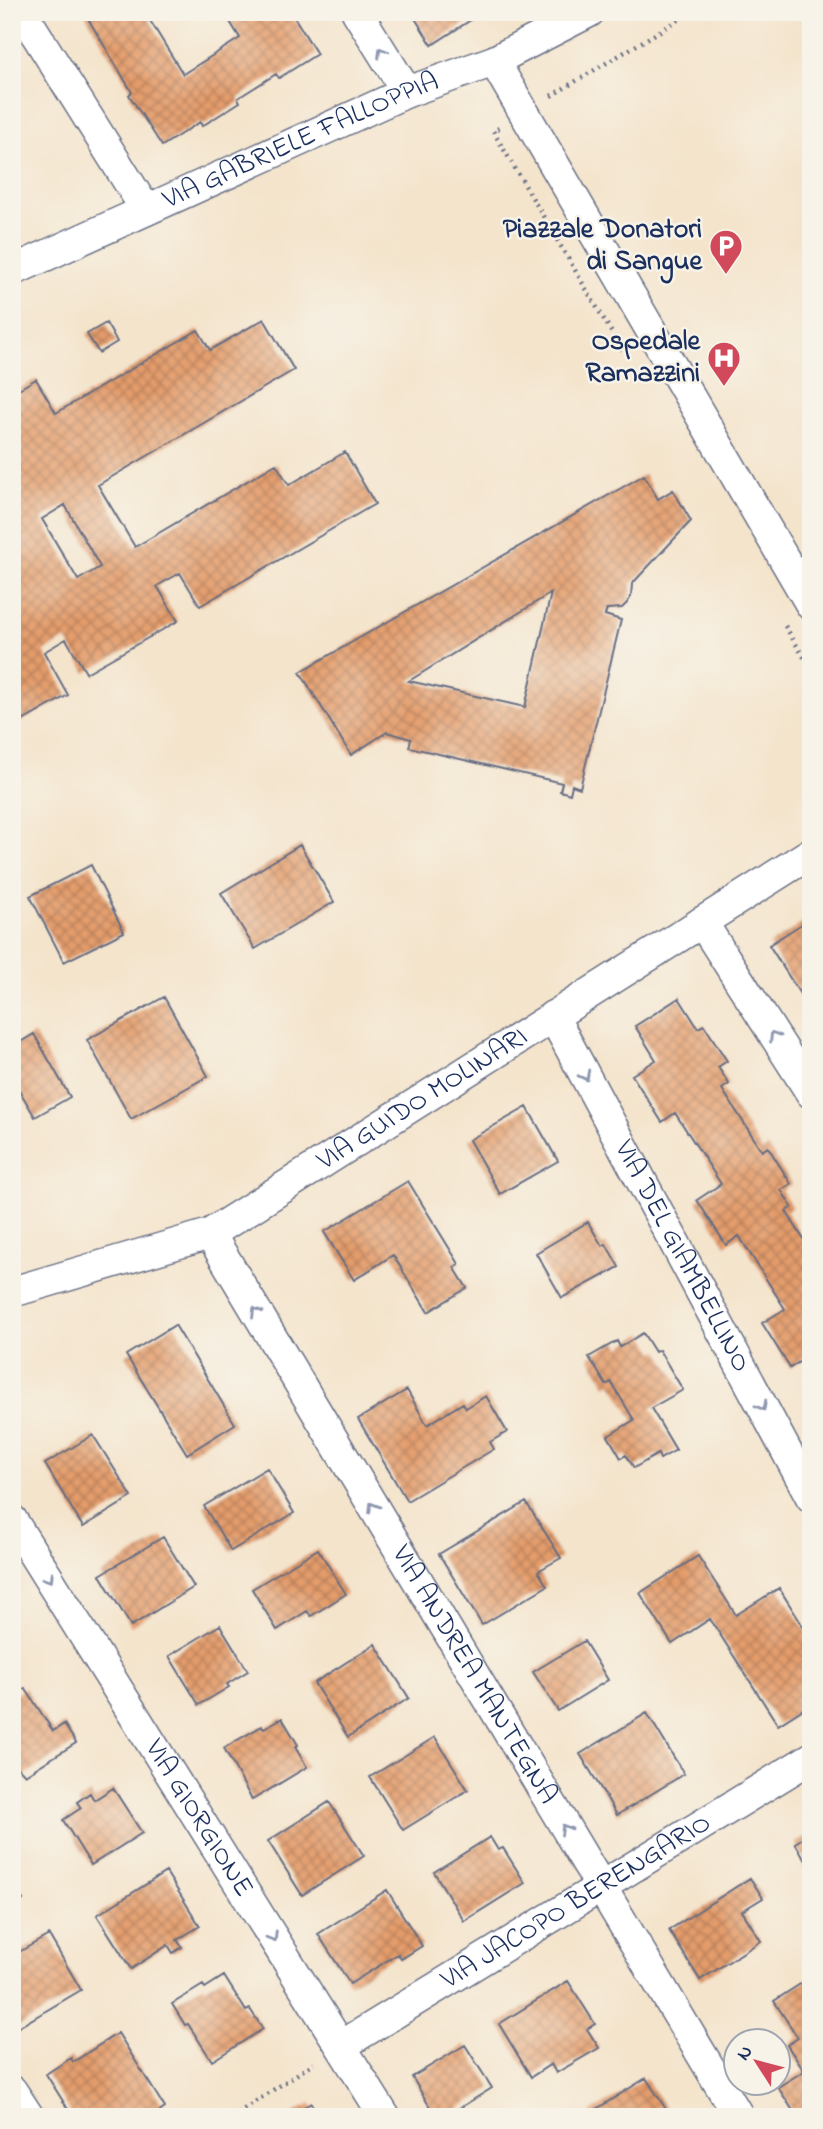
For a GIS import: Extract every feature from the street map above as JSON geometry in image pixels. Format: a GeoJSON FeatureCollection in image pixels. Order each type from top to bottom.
{"type":"FeatureCollection","features":[{"type":"Feature","properties":{"kind":"street"},"geometry":{"type":"LineString","coordinates":[[22,12],[146,210]]}},
{"type":"Feature","properties":{"kind":"street"},"geometry":{"type":"LineString","coordinates":[[357,12],[407,92]]}},
{"type":"Feature","properties":{"kind":"street","name":"VIA GABRIELE FALLOPPIA"},"geometry":{"type":"LineString","coordinates":[[12,271],[407,92],[494,61],[589,12]]}},
{"type":"Feature","properties":{"kind":"street"},"geometry":{"type":"LineString","coordinates":[[494,61],[811,605]]}},
{"type":"Feature","properties":{"kind":"street","name":"VIA GUIDO MOLINARI"},"geometry":{"type":"LineString","coordinates":[[12,1292],[209,1234],[811,853]]}},
{"type":"Feature","properties":{"kind":"street"},"geometry":{"type":"LineString","coordinates":[[702,922],[811,1093]]}},
{"type":"Feature","properties":{"kind":"street","name":"VIA DEL GIAMBELLINO"},"geometry":{"type":"LineString","coordinates":[[552,1016],[811,1497]]}},
{"type":"Feature","properties":{"kind":"street","name":"VIA ANDREA MANTEGNA"},"geometry":{"type":"LineString","coordinates":[[209,1234],[739,2117]]}},
{"type":"Feature","properties":{"kind":"street","name":"VIA GIORGIONE"},"geometry":{"type":"LineString","coordinates":[[12,1520],[385,2117]]}},
{"type":"Feature","properties":{"kind":"street","name":"VIA JACOPO BERENGARIO"},"geometry":{"type":"LineString","coordinates":[[341,2046],[811,1758]]}},
{"type":"Feature","properties":{"kind":"street"},"geometry":{"type":"LineString","coordinates":[[12,2091],[29,2117]]}},
{"type":"Feature","properties":{"kind":"path"},"geometry":{"type":"LineString","coordinates":[[232,2117],[341,2046]]}},
{"type":"Feature","properties":{"kind":"building"},"geometry":{"type":"Polygon","coordinates":[[[84,12],[153,12],[155,16],[149,19],[183,74],[240,38],[224,12],[291,12],[317,54],[279,78],[276,74],[238,98],[240,102],[202,126],[200,122],[162,146],[129,95],[132,92],[84,12]]]}},
{"type":"Feature","properties":{"kind":"building"},"geometry":{"type":"Polygon","coordinates":[[[411,12],[483,12],[432,45],[411,12]]]}},
{"type":"Feature","properties":{"kind":"building"},"geometry":{"type":"Polygon","coordinates":[[[264,319],[294,370],[98,485],[135,547],[276,464],[289,485],[345,452],[375,504],[200,606],[180,573],[157,586],[178,621],[86,673],[66,639],[44,652],[68,695],[12,727],[12,618],[15,616],[12,611],[12,393],[36,379],[56,413],[198,330],[210,350],[264,319]],[[65,505],[42,519],[78,580],[100,567],[65,505]]]}},
{"type":"Feature","properties":{"kind":"building"},"geometry":{"type":"Polygon","coordinates":[[[106,323],[117,342],[99,353],[87,334],[106,323]]]}},
{"type":"Feature","properties":{"kind":"building"},"geometry":{"type":"Polygon","coordinates":[[[644,475],[658,499],[673,490],[691,521],[632,584],[631,597],[627,603],[622,608],[607,609],[605,615],[621,620],[580,788],[572,785],[570,794],[560,791],[562,783],[409,747],[411,739],[387,732],[351,755],[300,672],[644,475]],[[551,593],[409,681],[525,707],[551,593]]]}},
{"type":"Feature","properties":{"kind":"building"},"geometry":{"type":"Polygon","coordinates":[[[300,845],[334,902],[255,949],[221,893],[300,845]]]}},
{"type":"Feature","properties":{"kind":"building"},"geometry":{"type":"Polygon","coordinates":[[[91,865],[124,932],[64,962],[30,896],[91,865]]]}},
{"type":"Feature","properties":{"kind":"building"},"geometry":{"type":"Polygon","coordinates":[[[811,918],[811,991],[802,997],[769,945],[811,918]]]}},
{"type":"Feature","properties":{"kind":"building"},"geometry":{"type":"Polygon","coordinates":[[[164,997],[208,1076],[131,1119],[87,1040],[164,997]]]}},
{"type":"Feature","properties":{"kind":"building"},"geometry":{"type":"Polygon","coordinates":[[[679,998],[698,1028],[704,1025],[727,1061],[718,1067],[729,1084],[722,1089],[762,1151],[768,1147],[791,1184],[781,1190],[792,1207],[786,1211],[811,1251],[811,1354],[790,1368],[762,1323],[785,1309],[739,1236],[726,1245],[697,1200],[721,1184],[675,1113],[662,1122],[632,1075],[656,1060],[635,1026],[679,998]]]}},
{"type":"Feature","properties":{"kind":"building"},"geometry":{"type":"Polygon","coordinates":[[[34,1034],[70,1097],[35,1117],[12,1078],[12,1047],[34,1034]]]}},
{"type":"Feature","properties":{"kind":"building"},"geometry":{"type":"Polygon","coordinates":[[[527,1107],[558,1161],[500,1194],[469,1140],[527,1107]]]}},
{"type":"Feature","properties":{"kind":"building"},"geometry":{"type":"Polygon","coordinates":[[[408,1181],[459,1264],[454,1267],[467,1288],[428,1312],[393,1255],[354,1280],[324,1232],[408,1181]]]}},
{"type":"Feature","properties":{"kind":"building"},"geometry":{"type":"Polygon","coordinates":[[[588,1222],[602,1246],[606,1244],[619,1267],[562,1298],[536,1253],[588,1222]]]}},
{"type":"Feature","properties":{"kind":"building"},"geometry":{"type":"Polygon","coordinates":[[[175,1325],[235,1424],[187,1454],[126,1355],[175,1325]]]}},
{"type":"Feature","properties":{"kind":"building"},"geometry":{"type":"Polygon","coordinates":[[[643,1333],[655,1352],[659,1350],[683,1390],[651,1408],[676,1450],[660,1459],[658,1454],[634,1468],[626,1455],[621,1458],[608,1436],[634,1420],[611,1382],[606,1385],[589,1357],[617,1341],[620,1347],[643,1333]]]}},
{"type":"Feature","properties":{"kind":"building"},"geometry":{"type":"Polygon","coordinates":[[[407,1390],[427,1425],[463,1403],[466,1408],[486,1396],[507,1432],[490,1442],[494,1449],[407,1501],[358,1419],[407,1390]]]}},
{"type":"Feature","properties":{"kind":"building"},"geometry":{"type":"Polygon","coordinates":[[[93,1435],[132,1497],[83,1527],[45,1464],[93,1435]]]}},
{"type":"Feature","properties":{"kind":"building"},"geometry":{"type":"Polygon","coordinates":[[[267,1468],[294,1513],[231,1551],[204,1506],[267,1468]]]}},
{"type":"Feature","properties":{"kind":"building"},"geometry":{"type":"Polygon","coordinates":[[[526,1502],[561,1558],[538,1571],[547,1586],[482,1625],[439,1554],[526,1502]]]}},
{"type":"Feature","properties":{"kind":"building"},"geometry":{"type":"Polygon","coordinates":[[[163,1537],[194,1587],[131,1626],[100,1575],[163,1537]]]}},
{"type":"Feature","properties":{"kind":"building"},"geometry":{"type":"Polygon","coordinates":[[[318,1549],[346,1594],[311,1616],[307,1611],[277,1630],[252,1589],[318,1549]]]}},
{"type":"Feature","properties":{"kind":"building"},"geometry":{"type":"Polygon","coordinates":[[[698,1556],[736,1615],[779,1588],[811,1639],[811,1704],[778,1725],[710,1619],[672,1644],[640,1593],[698,1556]]]}},
{"type":"Feature","properties":{"kind":"building"},"geometry":{"type":"Polygon","coordinates":[[[220,1625],[248,1671],[227,1684],[229,1687],[199,1705],[169,1656],[220,1625]]]}},
{"type":"Feature","properties":{"kind":"building"},"geometry":{"type":"Polygon","coordinates":[[[584,1641],[608,1680],[558,1711],[533,1672],[584,1641]]]}},
{"type":"Feature","properties":{"kind":"building"},"geometry":{"type":"Polygon","coordinates":[[[375,1644],[409,1698],[348,1737],[314,1683],[375,1644]]]}},
{"type":"Feature","properties":{"kind":"building"},"geometry":{"type":"Polygon","coordinates":[[[25,1688],[53,1731],[64,1724],[76,1743],[25,1775],[12,1761],[12,1696],[25,1688]]]}},
{"type":"Feature","properties":{"kind":"building"},"geometry":{"type":"Polygon","coordinates":[[[647,1713],[684,1774],[617,1815],[580,1754],[647,1713]]]}},
{"type":"Feature","properties":{"kind":"building"},"geometry":{"type":"Polygon","coordinates":[[[282,1718],[307,1767],[252,1800],[224,1748],[282,1718]]]}},
{"type":"Feature","properties":{"kind":"building"},"geometry":{"type":"Polygon","coordinates":[[[435,1737],[468,1790],[403,1830],[370,1777],[435,1737]]]}},
{"type":"Feature","properties":{"kind":"building"},"geometry":{"type":"Polygon","coordinates":[[[113,1788],[142,1833],[91,1865],[63,1820],[81,1808],[77,1802],[90,1793],[94,1800],[113,1788]]]}},
{"type":"Feature","properties":{"kind":"building"},"geometry":{"type":"Polygon","coordinates":[[[329,1802],[364,1856],[302,1895],[268,1841],[329,1802]]]}},
{"type":"Feature","properties":{"kind":"building"},"geometry":{"type":"Polygon","coordinates":[[[811,1833],[811,1869],[795,1843],[811,1833]]]}},
{"type":"Feature","properties":{"kind":"building"},"geometry":{"type":"Polygon","coordinates":[[[490,1837],[498,1850],[503,1848],[525,1883],[464,1921],[434,1872],[490,1837]]]}},
{"type":"Feature","properties":{"kind":"building"},"geometry":{"type":"Polygon","coordinates":[[[166,1872],[200,1926],[177,1940],[182,1947],[173,1953],[168,1945],[131,1969],[97,1915],[166,1872]]]}},
{"type":"Feature","properties":{"kind":"building"},"geometry":{"type":"Polygon","coordinates":[[[750,1878],[763,1898],[742,1911],[761,1941],[700,1980],[669,1930],[750,1878]]]}},
{"type":"Feature","properties":{"kind":"building"},"geometry":{"type":"Polygon","coordinates":[[[12,1883],[23,1900],[12,1907],[12,1883]]]}},
{"type":"Feature","properties":{"kind":"building"},"geometry":{"type":"Polygon","coordinates":[[[387,1890],[422,1946],[401,1959],[398,1954],[350,1984],[318,1934],[387,1890]]]}},
{"type":"Feature","properties":{"kind":"building"},"geometry":{"type":"Polygon","coordinates":[[[49,1935],[81,1990],[12,2031],[12,1956],[49,1935]]]}},
{"type":"Feature","properties":{"kind":"building"},"geometry":{"type":"Polygon","coordinates":[[[224,1976],[246,2011],[250,2009],[263,2029],[212,2061],[172,2004],[224,1976]]]}},
{"type":"Feature","properties":{"kind":"building"},"geometry":{"type":"Polygon","coordinates":[[[811,1977],[811,2117],[797,2117],[785,2098],[792,2098],[792,2078],[804,2071],[792,2053],[792,2042],[798,2038],[774,2001],[811,1977]]]}},
{"type":"Feature","properties":{"kind":"building"},"geometry":{"type":"Polygon","coordinates":[[[568,1981],[595,2024],[587,2029],[599,2048],[556,2073],[551,2064],[531,2077],[499,2024],[568,1981]]]}},
{"type":"Feature","properties":{"kind":"building"},"geometry":{"type":"Polygon","coordinates":[[[118,2033],[165,2108],[152,2117],[73,2117],[46,2074],[71,2058],[73,2062],[118,2033]]]}},
{"type":"Feature","properties":{"kind":"building"},"geometry":{"type":"Polygon","coordinates":[[[465,2045],[492,2088],[445,2117],[436,2117],[412,2077],[465,2045]]]}},
{"type":"Feature","properties":{"kind":"building"},"geometry":{"type":"Polygon","coordinates":[[[646,2078],[671,2117],[593,2117],[590,2113],[646,2078]]]}},
{"type":"Feature","properties":{"kind":"building"},"geometry":{"type":"Polygon","coordinates":[[[311,2103],[319,2117],[287,2117],[311,2103]]]}},
{"type":"Feature","properties":{"kind":"place","name":"Piazzale Donatori di Sangue"},"geometry":{"type":"Point","coordinates":[726,276]}},
{"type":"Feature","properties":{"kind":"place","name":"Ospedale Ramazzini"},"geometry":{"type":"Point","coordinates":[724,388]}}]}
